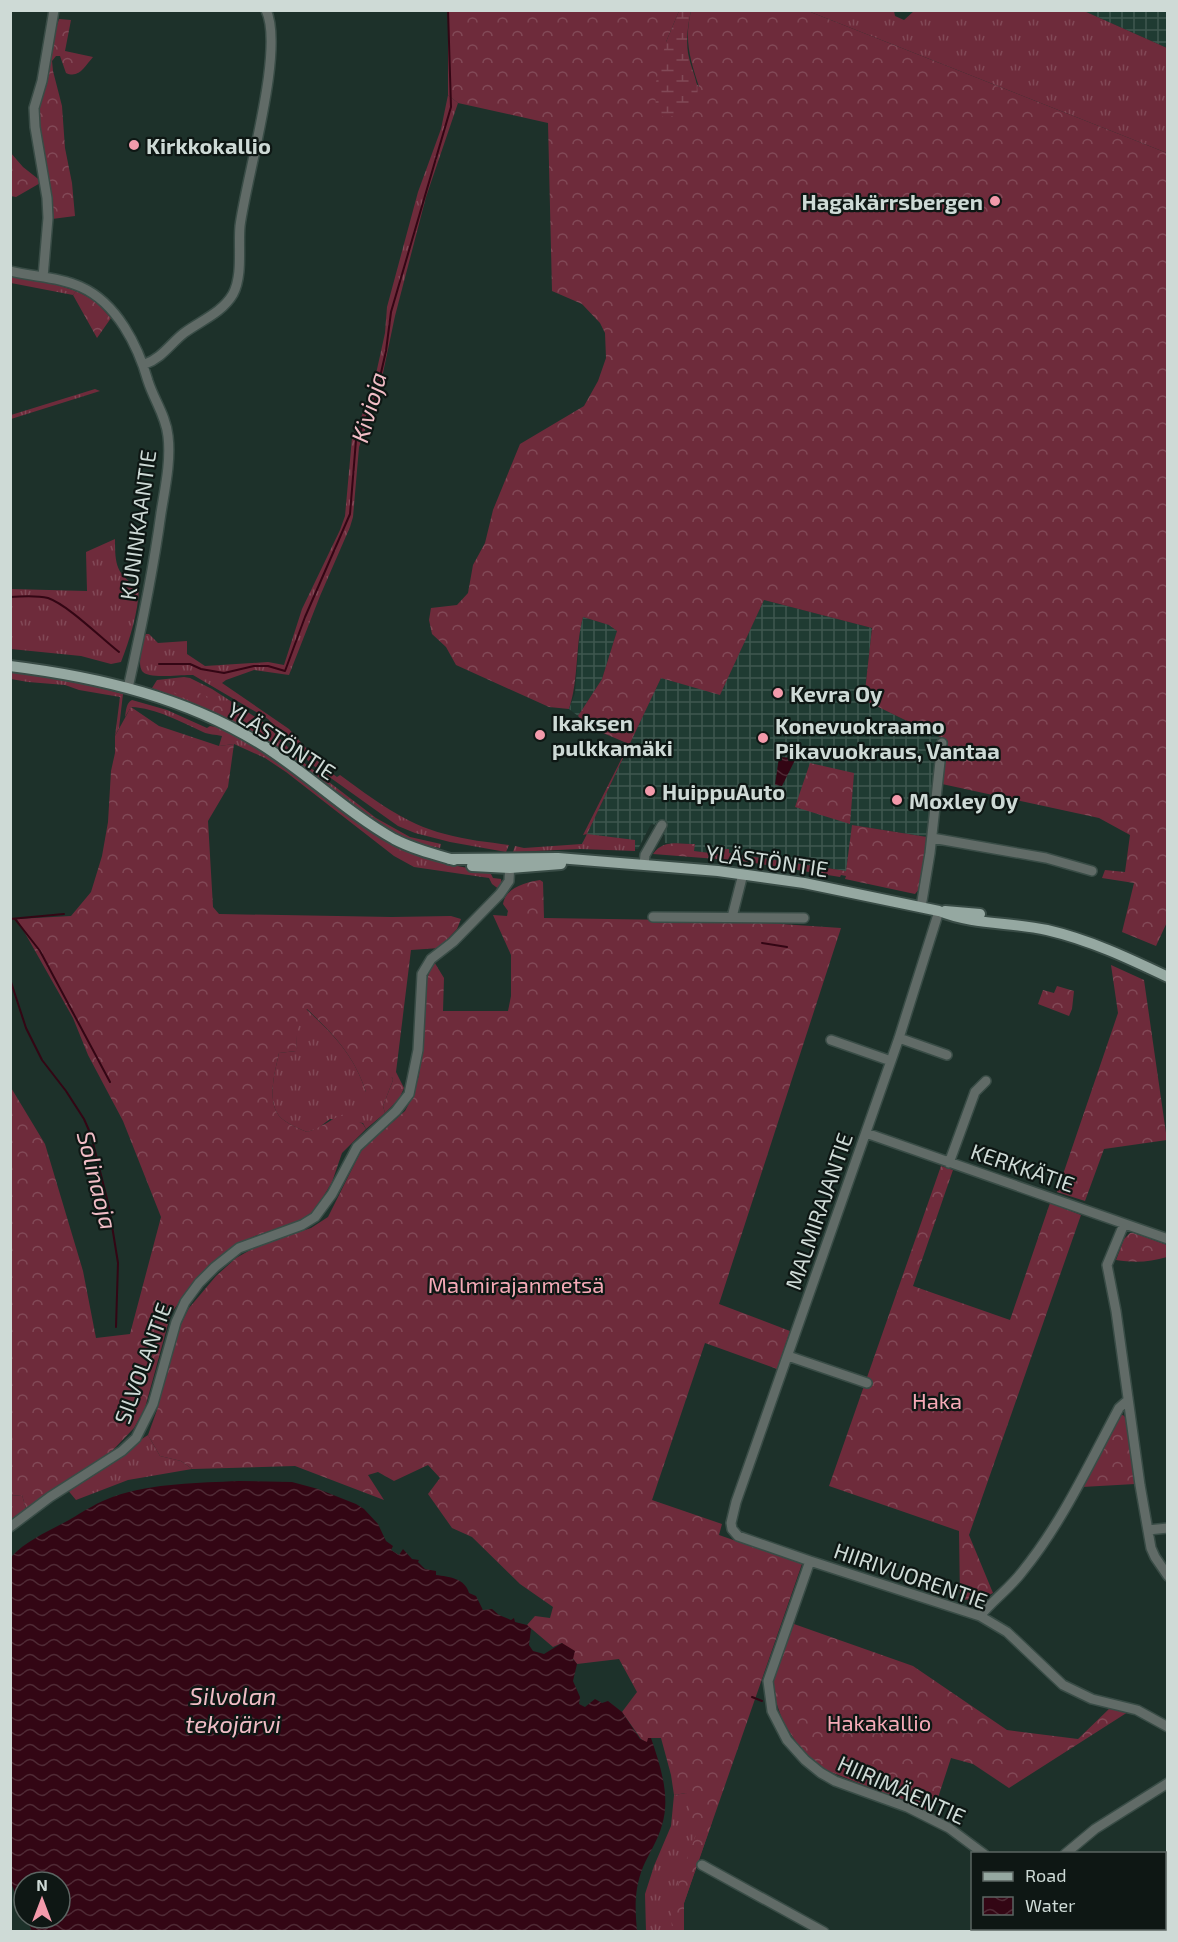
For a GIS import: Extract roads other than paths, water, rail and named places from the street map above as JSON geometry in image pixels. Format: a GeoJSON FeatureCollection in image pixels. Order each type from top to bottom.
{"type":"FeatureCollection","features":[{"type":"Feature","properties":{"kind":"main road","name":"YLÄSTÖNTIE"},"geometry":{"type":"LineString","coordinates":[[10,666],[69,675],[128,688],[174,702],[231,727],[284,759],[378,829],[420,850],[449,859],[510,864],[558,858],[744,874],[939,911],[978,914],[1012,924],[1046,930],[1094,944],[1167,977]]}},
{"type":"Feature","properties":{"kind":"street"},"geometry":{"type":"LineString","coordinates":[[43,277],[48,218],[47,198],[34,108],[42,81],[54,10]]}},
{"type":"Feature","properties":{"kind":"street"},"geometry":{"type":"LineString","coordinates":[[145,364],[153,361],[184,333],[224,306],[235,289],[240,227],[263,108],[270,56],[271,30],[266,10]]}},
{"type":"Feature","properties":{"kind":"street","name":"KUNINKAANTIE"},"geometry":{"type":"LineString","coordinates":[[10,271],[81,287],[106,305],[129,334],[145,364],[151,390],[165,419],[169,449],[154,562],[128,688]]}},
{"type":"Feature","properties":{"kind":"street"},"geometry":{"type":"LineString","coordinates":[[921,907],[932,838],[942,743]]}},
{"type":"Feature","properties":{"kind":"street"},"geometry":{"type":"LineString","coordinates":[[644,865],[645,855],[662,825]]}},
{"type":"Feature","properties":{"kind":"street"},"geometry":{"type":"LineString","coordinates":[[932,838],[1046,858],[1092,871]]}},
{"type":"Feature","properties":{"kind":"street","name":"SILVOLANTIE"},"geometry":{"type":"LineString","coordinates":[[10,1527],[50,1497],[122,1451],[136,1438],[153,1404],[176,1322],[185,1302],[200,1283],[215,1267],[239,1248],[302,1225],[315,1217],[332,1194],[357,1148],[384,1123],[409,1094],[418,1050],[422,974],[431,959],[453,942],[500,894],[509,881],[510,864]]}},
{"type":"Feature","properties":{"kind":"street"},"geometry":{"type":"LineString","coordinates":[[732,917],[744,874]]}},
{"type":"Feature","properties":{"kind":"street","name":"MALMIRAJANTIE"},"geometry":{"type":"LineString","coordinates":[[731,1523],[736,1502],[899,1038],[939,911]]}},
{"type":"Feature","properties":{"kind":"street"},"geometry":{"type":"LineString","coordinates":[[653,917],[804,918]]}},
{"type":"Feature","properties":{"kind":"street"},"geometry":{"type":"LineString","coordinates":[[899,1038],[947,1054]]}},
{"type":"Feature","properties":{"kind":"street"},"geometry":{"type":"LineString","coordinates":[[831,1040],[891,1061]]}},
{"type":"Feature","properties":{"kind":"street"},"geometry":{"type":"LineString","coordinates":[[950,1162],[975,1092],[986,1081]]}},
{"type":"Feature","properties":{"kind":"street","name":"KERKKÄTIE"},"geometry":{"type":"LineString","coordinates":[[866,1133],[1167,1239]]}},
{"type":"Feature","properties":{"kind":"street"},"geometry":{"type":"LineString","coordinates":[[1124,1224],[1107,1265],[1117,1317],[1148,1530],[1155,1557],[1167,1576]]}},
{"type":"Feature","properties":{"kind":"street"},"geometry":{"type":"LineString","coordinates":[[788,1356],[867,1383]]}},
{"type":"Feature","properties":{"kind":"street"},"geometry":{"type":"LineString","coordinates":[[980,1616],[1022,1573],[1038,1551],[1059,1519],[1118,1409],[1128,1400]]}},
{"type":"Feature","properties":{"kind":"street","name":"HIIRIVUORENTIE"},"geometry":{"type":"LineString","coordinates":[[731,1523],[732,1529],[738,1536],[810,1562],[980,1616],[1007,1632],[1063,1685],[1092,1699],[1137,1710],[1167,1727]]}},
{"type":"Feature","properties":{"kind":"street"},"geometry":{"type":"LineString","coordinates":[[1148,1530],[1167,1528]]}},
{"type":"Feature","properties":{"kind":"street","name":"HIIRIMÄENTIE"},"geometry":{"type":"LineString","coordinates":[[810,1562],[768,1681],[772,1711],[787,1740],[805,1760],[821,1773],[835,1781],[933,1820],[964,1838],[982,1852]]}},
{"type":"Feature","properties":{"kind":"street"},"geometry":{"type":"LineString","coordinates":[[1067,1852],[1095,1828],[1167,1783]]}},
{"type":"Feature","properties":{"kind":"street"},"geometry":{"type":"LineString","coordinates":[[702,1865],[824,1932]]}},
{"type":"Feature","properties":{"kind":"water"},"geometry":{"type":"Polygon","coordinates":[[[779,757],[796,758],[782,786],[775,785],[779,757]]]}},
{"type":"Feature","properties":{"kind":"water","name":"Silvolan tekojärvi"},"geometry":{"type":"Polygon","coordinates":[[[292,1482],[318,1489],[356,1504],[378,1524],[386,1541],[393,1546],[391,1550],[399,1555],[403,1549],[412,1559],[419,1560],[418,1562],[425,1569],[436,1571],[436,1575],[460,1581],[469,1593],[476,1596],[483,1610],[492,1609],[499,1615],[511,1620],[514,1618],[515,1622],[527,1625],[531,1629],[529,1645],[533,1651],[544,1654],[562,1643],[575,1651],[573,1659],[577,1664],[573,1681],[580,1697],[579,1704],[585,1707],[595,1699],[602,1703],[608,1701],[622,1712],[640,1739],[647,1742],[648,1738],[651,1738],[663,1781],[665,1803],[662,1825],[638,1883],[637,1931],[32,1931],[72,1930],[72,1870],[12,1870],[12,1885],[11,1883],[11,1557],[38,1536],[115,1496],[145,1488],[192,1483],[292,1482]]]}},
{"type":"Feature","properties":{"kind":"waterway","name":"Kivioja"},"geometry":{"type":"LineString","coordinates":[[159,664],[190,664],[201,669],[224,673],[254,666],[268,666],[285,671],[305,617],[350,514],[356,440],[375,399],[386,351],[391,312],[451,107],[448,10]]}},
{"type":"Feature","properties":{"kind":"waterway","name":"Kivioja"},"geometry":{"type":"LineString","coordinates":[[10,597],[39,596],[56,602],[75,614],[119,652]]}},
{"type":"Feature","properties":{"kind":"waterway"},"geometry":{"type":"LineString","coordinates":[[10,919],[64,914]]}},
{"type":"Feature","properties":{"kind":"waterway"},"geometry":{"type":"LineString","coordinates":[[15,919],[40,951],[110,1082]]}},
{"type":"Feature","properties":{"kind":"waterway"},"geometry":{"type":"LineString","coordinates":[[762,943],[787,947]]}},
{"type":"Feature","properties":{"kind":"waterway","name":"Solinaoja"},"geometry":{"type":"LineString","coordinates":[[10,979],[26,1028],[42,1060],[66,1091],[84,1119],[91,1135],[109,1207],[118,1263],[116,1327]]}},
{"type":"Feature","properties":{"kind":"waterway"},"geometry":{"type":"LineString","coordinates":[[752,1697],[762,1701]]}},
{"type":"Feature","properties":{"kind":"place","name":"Kirkkokallio"},"geometry":{"type":"Point","coordinates":[134,145]}},
{"type":"Feature","properties":{"kind":"place","name":"Hagakärrsbergen"},"geometry":{"type":"Point","coordinates":[995,201]}},
{"type":"Feature","properties":{"kind":"place","name":"Kevra Oy"},"geometry":{"type":"Point","coordinates":[778,693]}},
{"type":"Feature","properties":{"kind":"place","name":"Ikaksen pulkkamäki"},"geometry":{"type":"Point","coordinates":[540,735]}},
{"type":"Feature","properties":{"kind":"place","name":"Konevuokraamo Pikavuokraus, Vantaa"},"geometry":{"type":"Point","coordinates":[763,738]}},
{"type":"Feature","properties":{"kind":"place","name":"HuippuAuto"},"geometry":{"type":"Point","coordinates":[650,791]}},
{"type":"Feature","properties":{"kind":"place","name":"Moxley Oy"},"geometry":{"type":"Point","coordinates":[897,800]}},
{"type":"Feature","properties":{"kind":"park label","name":"Malmirajanmetsä"},"geometry":{"type":"Point","coordinates":[516,1284]}},
{"type":"Feature","properties":{"kind":"park label","name":"Haka"},"geometry":{"type":"Point","coordinates":[937,1400]}},
{"type":"Feature","properties":{"kind":"park label","name":"Hakakallio"},"geometry":{"type":"Point","coordinates":[879,1722]}}]}
